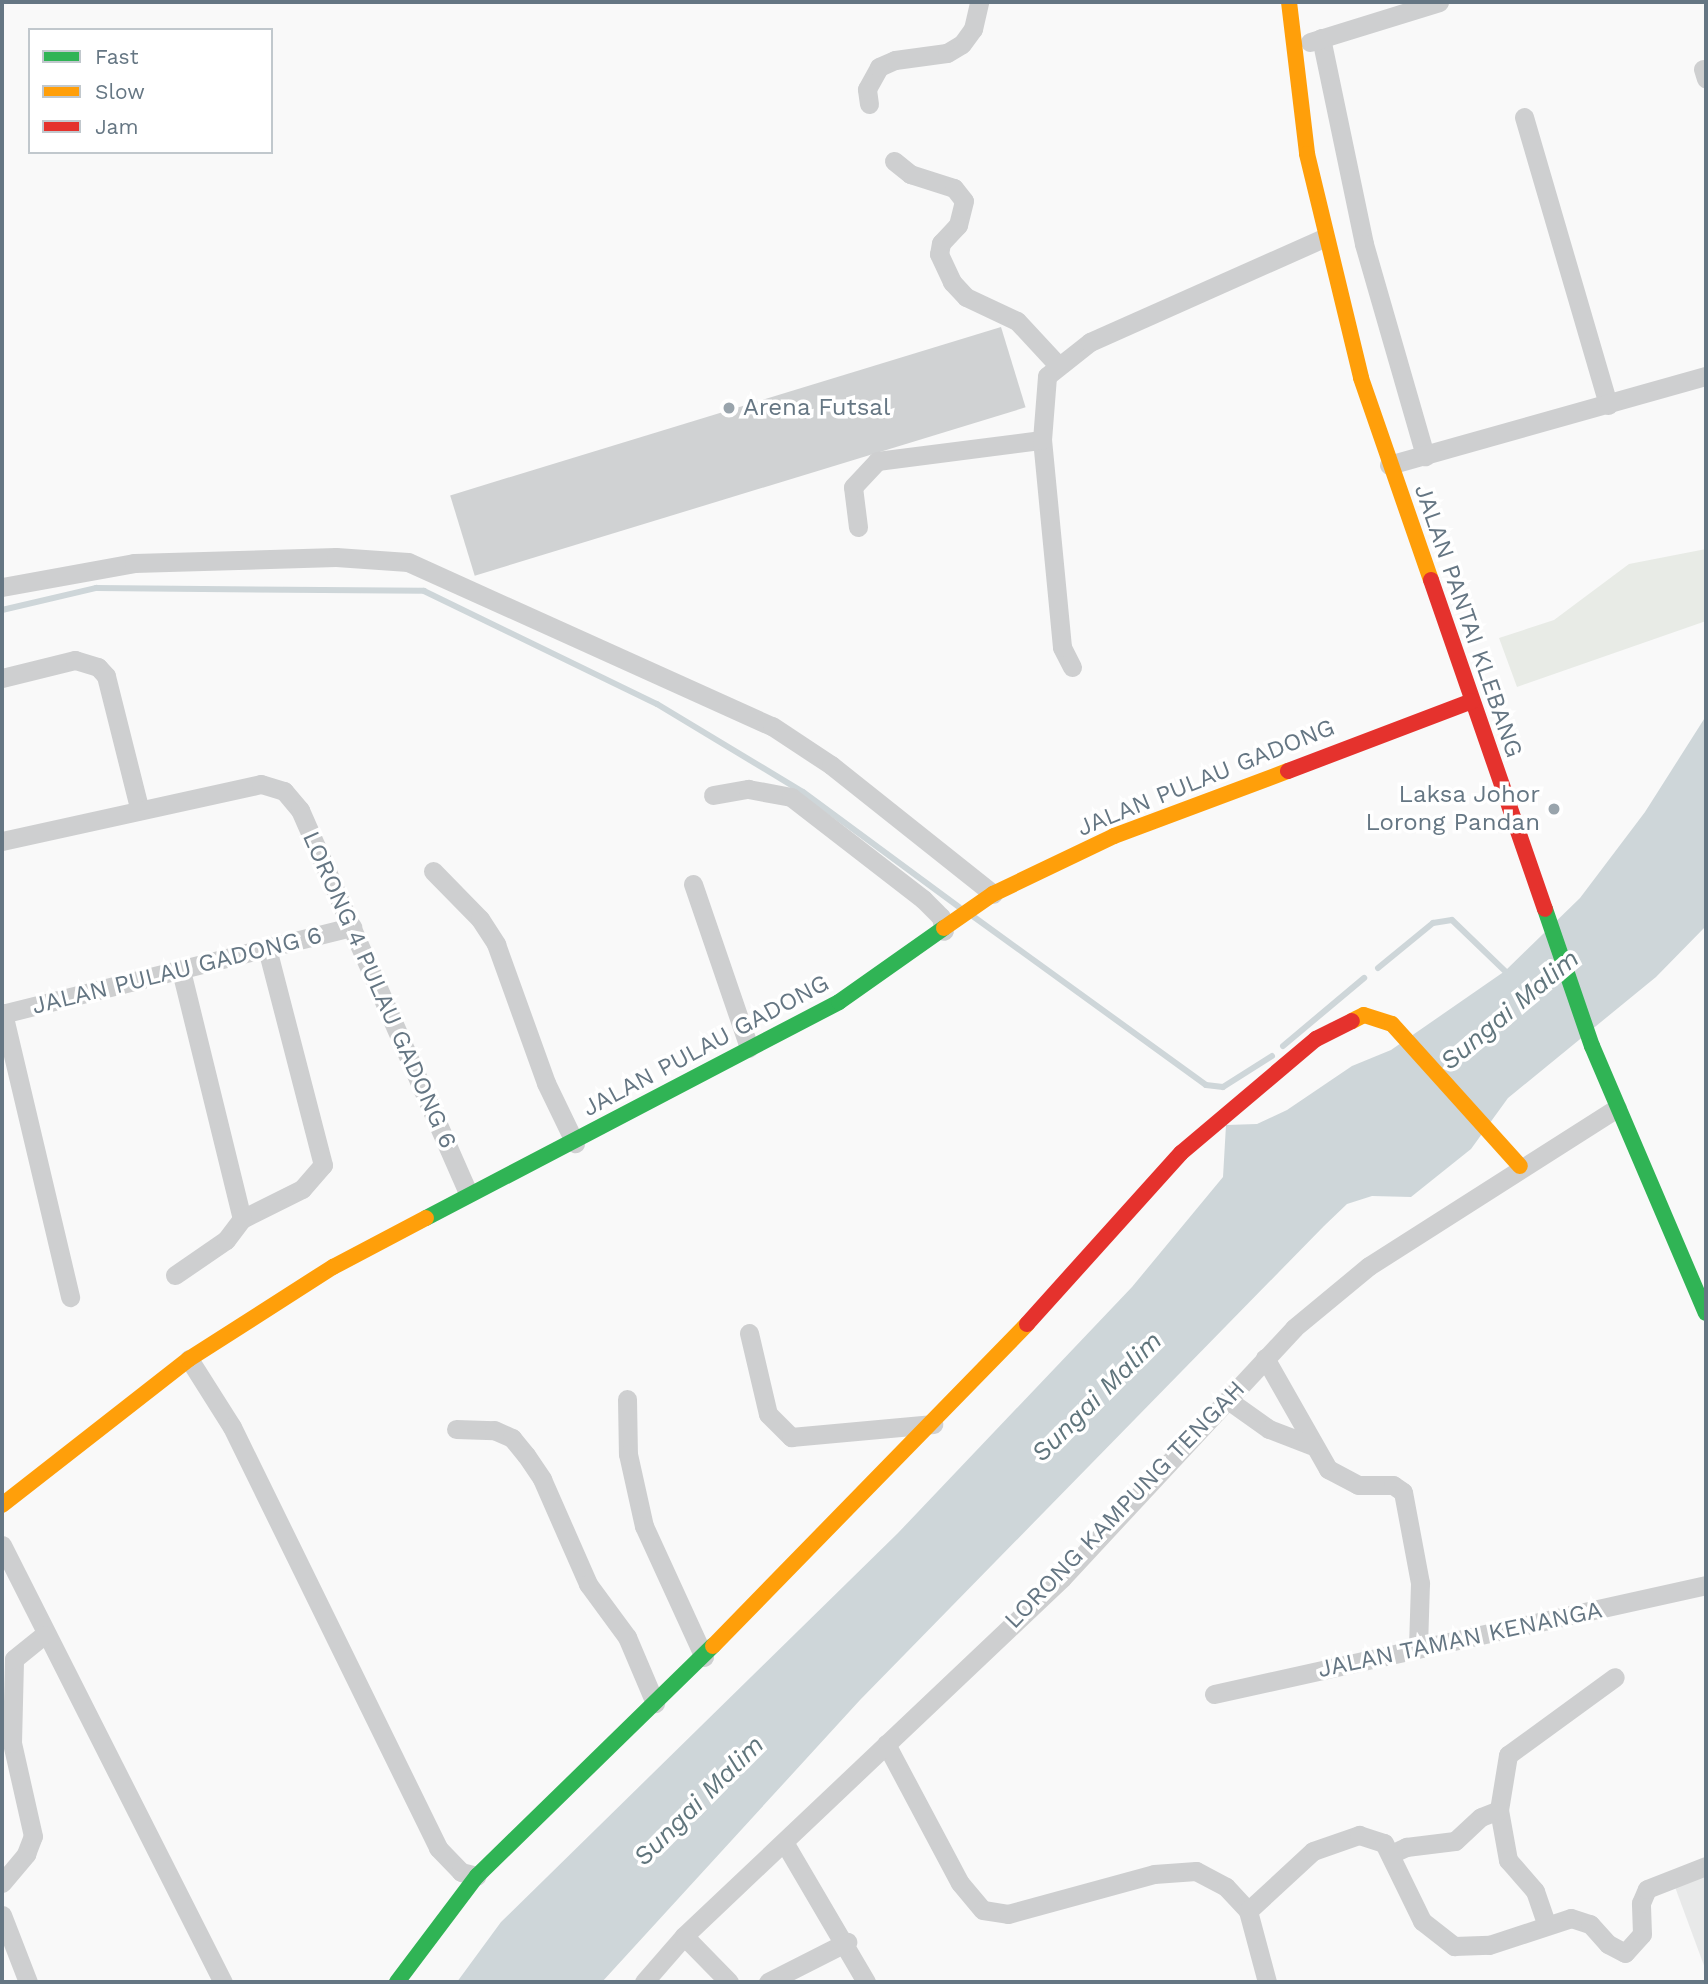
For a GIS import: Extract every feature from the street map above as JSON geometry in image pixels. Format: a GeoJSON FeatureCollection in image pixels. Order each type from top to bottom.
{"type":"FeatureCollection","features":[{"type":"Feature","properties":{"kind":"main road","name":"JALAN PANTAI KLEBANG"},"geometry":{"type":"LineString","coordinates":[[1289,2],[1324,239],[1389,465],[1592,1045],[1706,1313]]}},
{"type":"Feature","properties":{"kind":"main road","name":"JALAN PULAU GADONG"},"geometry":{"type":"LineString","coordinates":[[2,1505],[188,1359],[333,1267],[468,1192],[575,1143],[839,1002],[952,926],[988,898],[1114,836],[1472,701]]}},
{"type":"Feature","properties":{"kind":"main road"},"geometry":{"type":"LineString","coordinates":[[397,1982],[477,1876],[704,1657],[933,1424],[1217,1118],[1250,1091],[1350,1019],[1377,1016],[1392,1024],[1520,1166]]}},
{"type":"Feature","properties":{"kind":"street"},"geometry":{"type":"LineString","coordinates":[[869,104],[867,89],[879,67],[895,60],[947,53],[962,44],[973,29],[979,2]]}},
{"type":"Feature","properties":{"kind":"street"},"geometry":{"type":"LineString","coordinates":[[1294,47],[1439,2]]}},
{"type":"Feature","properties":{"kind":"street"},"geometry":{"type":"LineString","coordinates":[[1321,38],[1364,244],[1425,456]]}},
{"type":"Feature","properties":{"kind":"street"},"geometry":{"type":"LineString","coordinates":[[1524,117],[1608,405]]}},
{"type":"Feature","properties":{"kind":"street"},"geometry":{"type":"LineString","coordinates":[[894,161],[910,174],[954,188],[964,201],[958,225],[941,243],[939,254],[952,282],[966,297],[1017,321],[1056,364]]}},
{"type":"Feature","properties":{"kind":"street"},"geometry":{"type":"LineString","coordinates":[[1072,667],[1062,646],[1042,440],[1044,387],[1056,364],[1090,342],[1324,239]]}},
{"type":"Feature","properties":{"kind":"street"},"geometry":{"type":"LineString","coordinates":[[1389,465],[1706,376]]}},
{"type":"Feature","properties":{"kind":"street"},"geometry":{"type":"LineString","coordinates":[[858,527],[853,487],[877,461],[1042,440]]}},
{"type":"Feature","properties":{"kind":"street"},"geometry":{"type":"LineString","coordinates":[[2,587],[134,563],[336,557],[408,562],[772,726],[831,765],[988,898]]}},
{"type":"Feature","properties":{"kind":"street"},"geometry":{"type":"LineString","coordinates":[[2,678],[75,660],[98,667],[106,676],[139,807],[2,841]]}},
{"type":"Feature","properties":{"kind":"street","name":"LORONG 4 PULAU GADONG 6"},"geometry":{"type":"LineString","coordinates":[[139,807],[261,784],[284,791],[300,810],[468,1192]]}},
{"type":"Feature","properties":{"kind":"street"},"geometry":{"type":"LineString","coordinates":[[713,795],[748,789],[791,797],[923,899],[952,926]]}},
{"type":"Feature","properties":{"kind":"street"},"geometry":{"type":"LineString","coordinates":[[433,872],[480,919],[496,944],[546,1083],[575,1143]]}},
{"type":"Feature","properties":{"kind":"street"},"geometry":{"type":"LineString","coordinates":[[693,884],[749,1048]]}},
{"type":"Feature","properties":{"kind":"street","name":"JALAN PULAU GADONG 6"},"geometry":{"type":"LineString","coordinates":[[2,1014],[352,927]]}},
{"type":"Feature","properties":{"kind":"street"},"geometry":{"type":"LineString","coordinates":[[175,1275],[226,1240],[242,1219],[302,1189],[323,1165],[267,949]]}},
{"type":"Feature","properties":{"kind":"street"},"geometry":{"type":"LineString","coordinates":[[181,970],[242,1219]]}},
{"type":"Feature","properties":{"kind":"street"},"geometry":{"type":"LineString","coordinates":[[2,1014],[70,1297]]}},
{"type":"Feature","properties":{"kind":"street","name":"LORONG KAMPUNG TENGAH"},"geometry":{"type":"LineString","coordinates":[[644,1982],[684,1936],[1062,1578],[1265,1358],[1335,1291],[1520,1166],[1617,1108]]}},
{"type":"Feature","properties":{"kind":"street"},"geometry":{"type":"LineString","coordinates":[[749,1333],[768,1414],[791,1437],[933,1424]]}},
{"type":"Feature","properties":{"kind":"street"},"geometry":{"type":"LineString","coordinates":[[1265,1358],[1311,1445],[1343,1480],[1393,1485],[1403,1492],[1420,1583],[1418,1648]]}},
{"type":"Feature","properties":{"kind":"street"},"geometry":{"type":"LineString","coordinates":[[188,1359],[250,1463],[438,1848],[461,1872],[477,1876]]}},
{"type":"Feature","properties":{"kind":"street"},"geometry":{"type":"LineString","coordinates":[[627,1399],[628,1454],[645,1526],[704,1657]]}},
{"type":"Feature","properties":{"kind":"street"},"geometry":{"type":"LineString","coordinates":[[1228,1401],[1269,1429],[1311,1445]]}},
{"type":"Feature","properties":{"kind":"street"},"geometry":{"type":"LineString","coordinates":[[456,1429],[494,1430],[512,1438],[526,1455],[542,1479],[588,1584],[627,1637],[656,1703]]}},
{"type":"Feature","properties":{"kind":"street"},"geometry":{"type":"LineString","coordinates":[[2,1545],[44,1635],[223,1982]]}},
{"type":"Feature","properties":{"kind":"street","name":"JALAN TAMAN KENANGA"},"geometry":{"type":"LineString","coordinates":[[1214,1695],[1706,1585]]}},
{"type":"Feature","properties":{"kind":"street"},"geometry":{"type":"LineString","coordinates":[[2,1882],[26,1854],[33,1836],[12,1743],[14,1659],[44,1635]]}},
{"type":"Feature","properties":{"kind":"street"},"geometry":{"type":"LineString","coordinates":[[1546,1923],[1535,1891],[1508,1860],[1499,1810],[1508,1755],[1615,1677]]}},
{"type":"Feature","properties":{"kind":"street"},"geometry":{"type":"LineString","coordinates":[[887,1744],[960,1883],[983,1910],[1008,1914],[1154,1874],[1196,1871],[1226,1887],[1248,1911],[1266,1982]]}},
{"type":"Feature","properties":{"kind":"street"},"geometry":{"type":"LineString","coordinates":[[1391,1854],[1406,1847],[1455,1841],[1481,1817],[1499,1810]]}},
{"type":"Feature","properties":{"kind":"street"},"geometry":{"type":"LineString","coordinates":[[1248,1911],[1297,1863],[1330,1843],[1372,1837],[1391,1854],[1422,1921],[1454,1946],[1489,1945],[1546,1923],[1582,1919],[1625,1953],[1639,1943],[1643,1896],[1653,1884],[1706,1866]]}},
{"type":"Feature","properties":{"kind":"street"},"geometry":{"type":"LineString","coordinates":[[784,1842],[847,1942],[866,1982]]}},
{"type":"Feature","properties":{"kind":"street"},"geometry":{"type":"LineString","coordinates":[[2,1915],[27,1982]]}},
{"type":"Feature","properties":{"kind":"street"},"geometry":{"type":"LineString","coordinates":[[684,1936],[729,1982]]}},
{"type":"Feature","properties":{"kind":"street"},"geometry":{"type":"LineString","coordinates":[[768,1982],[847,1942]]}},
{"type":"Feature","properties":{"kind":"shaded area"},"geometry":{"type":"Polygon","coordinates":[[[1706,549],[1706,621],[1517,687],[1499,638],[1554,620],[1629,564],[1706,549]]]}},
{"type":"Feature","properties":{"kind":"shaded area"},"geometry":{"type":"Polygon","coordinates":[[[1706,1876],[1706,1971],[1675,1887],[1706,1876]]]}},
{"type":"Feature","properties":{"kind":"water","name":"Sungai Malim"},"geometry":{"type":"Polygon","coordinates":[[[1706,716],[1706,926],[1656,977],[1508,1098],[1471,1149],[1411,1197],[1372,1196],[1347,1204],[860,1700],[602,1982],[457,1982],[501,1922],[898,1533],[1132,1287],[1223,1177],[1226,1125],[1257,1124],[1287,1110],[1352,1066],[1391,1050],[1505,971],[1580,898],[1645,812],[1706,716]]]}},
{"type":"Feature","properties":{"kind":"building"},"geometry":{"type":"Polygon","coordinates":[[[1001,327],[1026,407],[475,576],[450,495],[1001,327]]]}},
{"type":"Feature","properties":{"kind":"waterway"},"geometry":{"type":"LineString","coordinates":[[2,610],[96,588],[424,591],[657,704],[803,792],[959,907]]}},
{"type":"Feature","properties":{"kind":"waterway"},"geometry":{"type":"LineString","coordinates":[[974,917],[1206,1085],[1223,1087],[1272,1056]]}},
{"type":"Feature","properties":{"kind":"waterway"},"geometry":{"type":"LineString","coordinates":[[1378,968],[1433,923],[1452,920],[1505,971]]}},
{"type":"Feature","properties":{"kind":"waterway"},"geometry":{"type":"LineString","coordinates":[[1283,1046],[1364,978]]}},
{"type":"Feature","properties":{"kind":"traffic: fast"},"geometry":{"type":"LineString","coordinates":[[1545,909],[1592,1046],[1706,1313]]}},
{"type":"Feature","properties":{"kind":"traffic: fast"},"geometry":{"type":"LineString","coordinates":[[426,1218],[839,1002],[944,928]]}},
{"type":"Feature","properties":{"kind":"traffic: fast"},"geometry":{"type":"LineString","coordinates":[[397,1982],[477,1876],[713,1646]]}},
{"type":"Feature","properties":{"kind":"traffic: slow"},"geometry":{"type":"LineString","coordinates":[[1289,2],[1307,154],[1361,378],[1431,580]]}},
{"type":"Feature","properties":{"kind":"traffic: slow"},"geometry":{"type":"LineString","coordinates":[[944,928],[993,894],[1114,836],[1288,771]]}},
{"type":"Feature","properties":{"kind":"traffic: slow"},"geometry":{"type":"LineString","coordinates":[[1352,1021],[1364,1015],[1392,1024],[1520,1166]]}},
{"type":"Feature","properties":{"kind":"traffic: slow"},"geometry":{"type":"LineString","coordinates":[[2,1505],[189,1359],[333,1267],[426,1218]]}},
{"type":"Feature","properties":{"kind":"traffic: slow"},"geometry":{"type":"LineString","coordinates":[[713,1646],[1027,1324]]}},
{"type":"Feature","properties":{"kind":"traffic: jam"},"geometry":{"type":"LineString","coordinates":[[1431,580],[1545,909]]}},
{"type":"Feature","properties":{"kind":"traffic: jam"},"geometry":{"type":"LineString","coordinates":[[1288,771],[1472,701]]}},
{"type":"Feature","properties":{"kind":"traffic: jam"},"geometry":{"type":"LineString","coordinates":[[1027,1324],[1181,1153],[1316,1039],[1352,1021]]}},
{"type":"Feature","properties":{"kind":"place","name":"Arena Futsal"},"geometry":{"type":"Point","coordinates":[729,408]}},
{"type":"Feature","properties":{"kind":"place","name":"Laksa Johor Lorong Pandan"},"geometry":{"type":"Point","coordinates":[1554,809]}}]}
